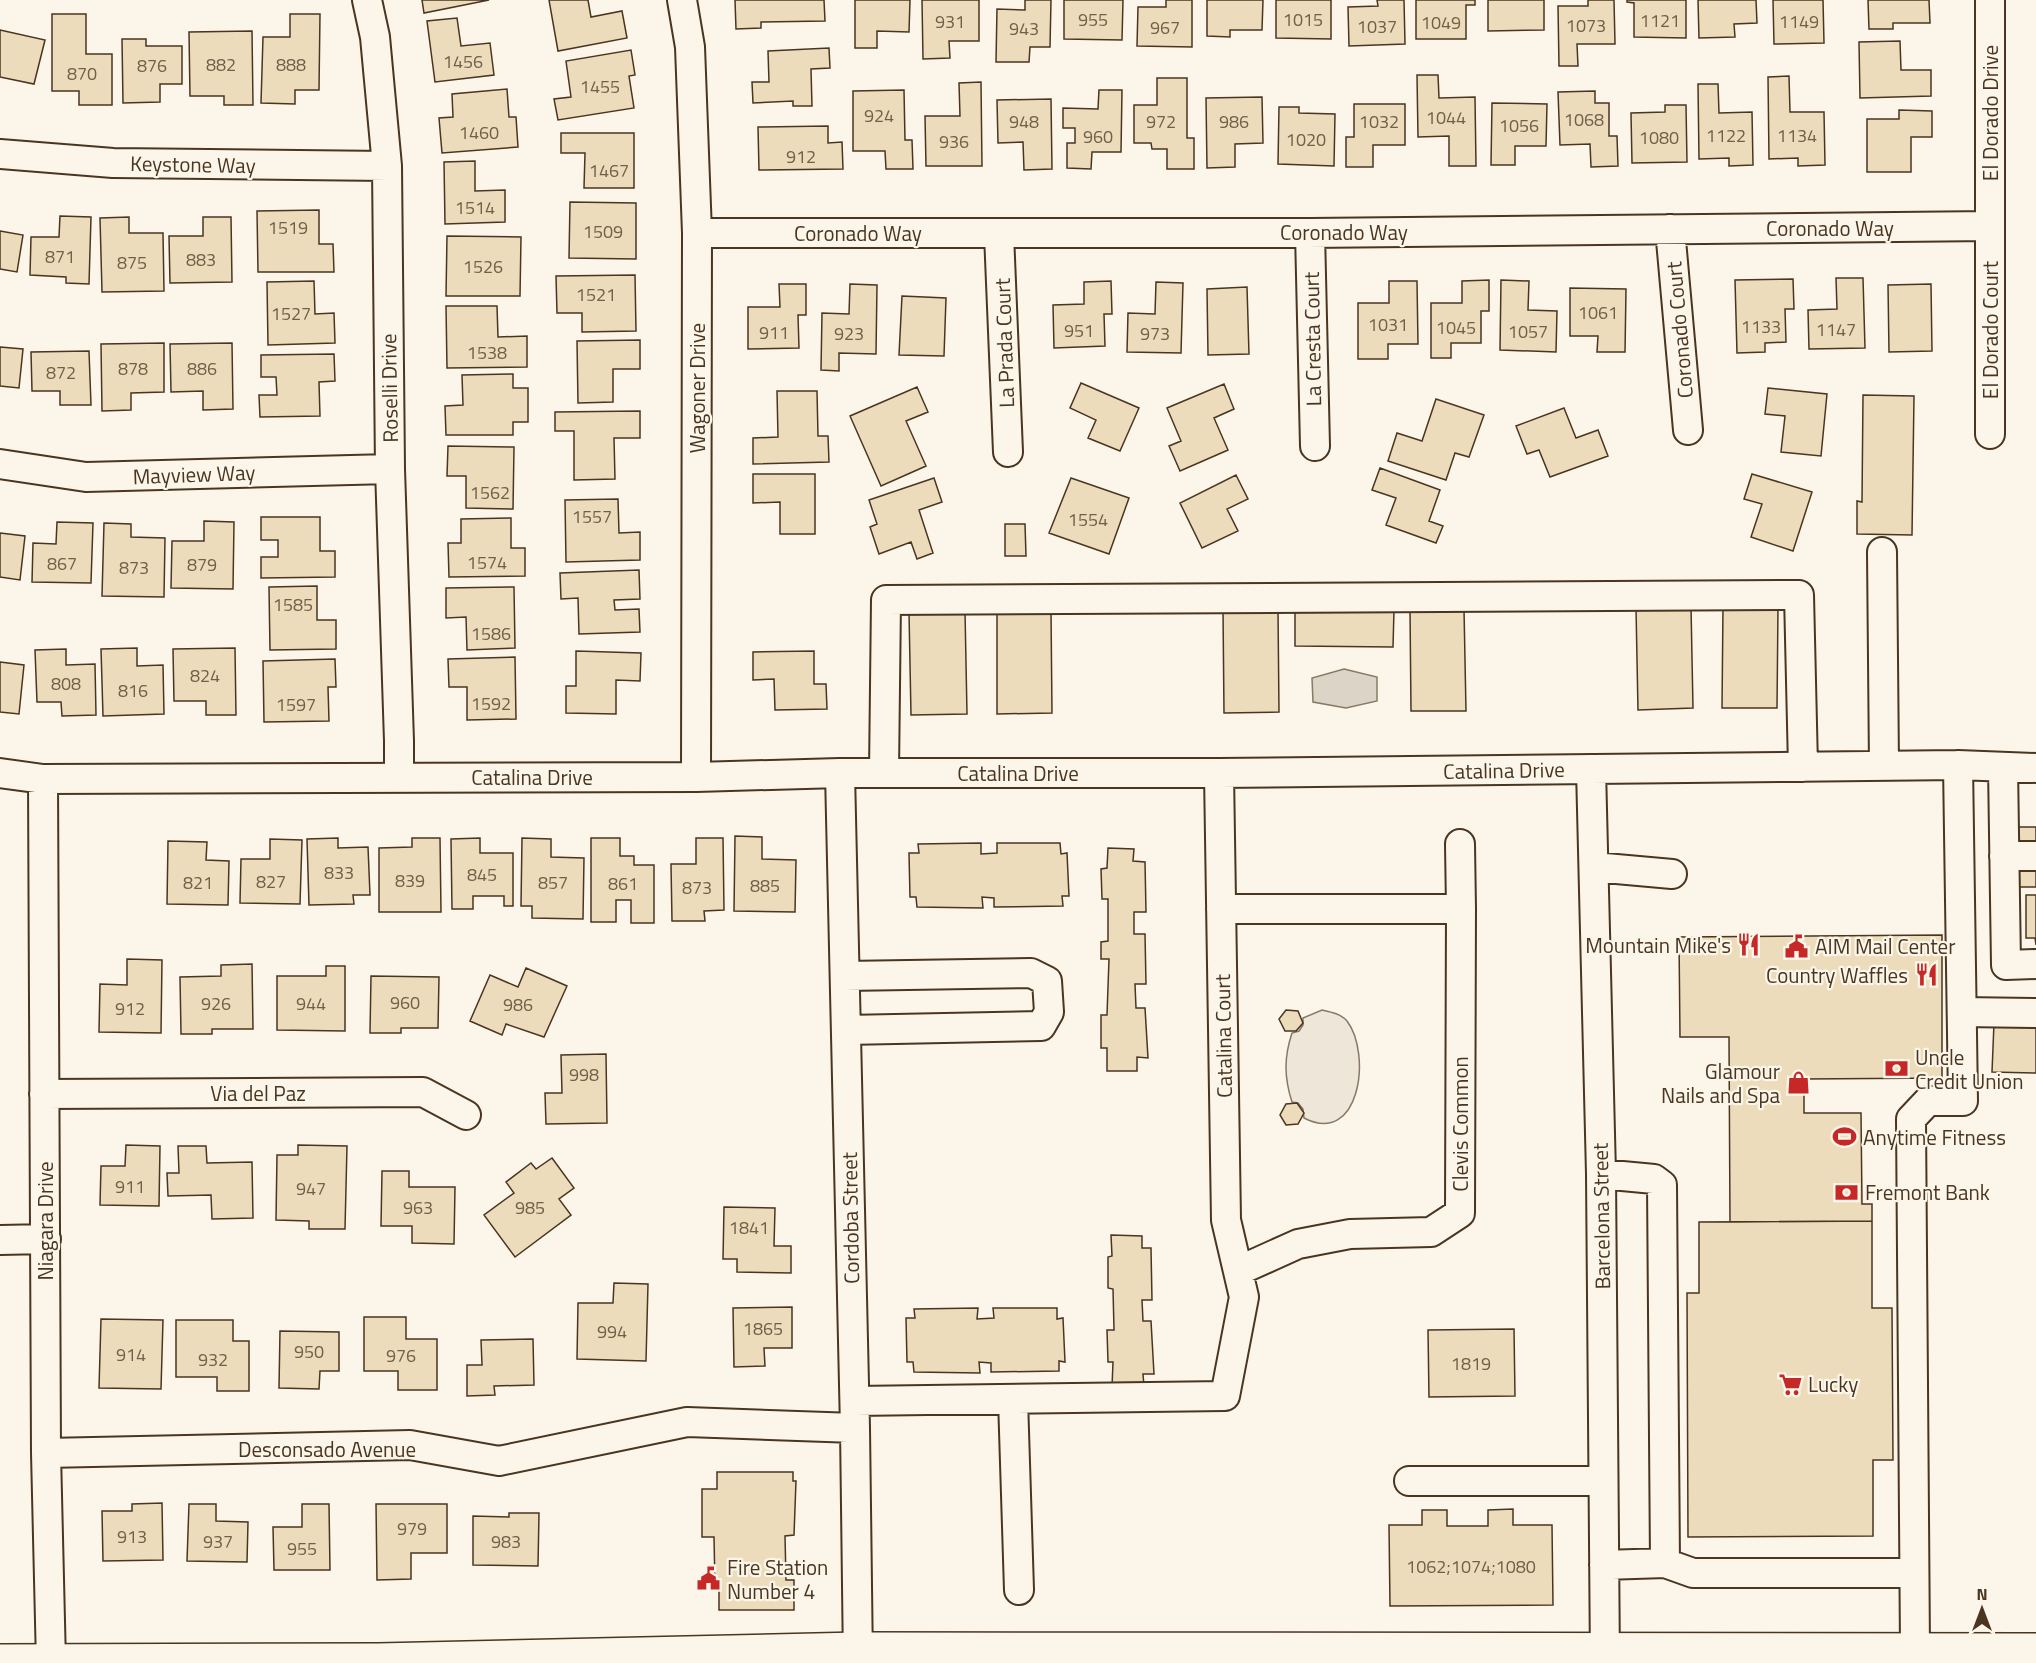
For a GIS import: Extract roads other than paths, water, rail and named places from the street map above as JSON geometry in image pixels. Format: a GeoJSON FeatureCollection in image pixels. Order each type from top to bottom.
{"type":"FeatureCollection","features":[{"type":"Feature","properties":{"kind":"main road"},"geometry":{"type":"LineString","coordinates":[[0,1661],[378,1662],[858,1656],[1605,1657],[1915,1649],[2036,1650]]}},
{"type":"Feature","properties":{"kind":"street","name":"Roselli Drive"},"geometry":{"type":"LineString","coordinates":[[367,0],[375,37],[387,166],[390,469],[399,777]]}},
{"type":"Feature","properties":{"kind":"street","name":"Wagoner Drive"},"geometry":{"type":"LineString","coordinates":[[682,0],[690,47],[697,233],[696,777]]}},
{"type":"Feature","properties":{"kind":"street","name":"El Dorado Drive"},"geometry":{"type":"LineString","coordinates":[[1990,0],[1990,226]]}},
{"type":"Feature","properties":{"kind":"street","name":"Keystone Way"},"geometry":{"type":"LineString","coordinates":[[0,154],[113,163],[387,166]]}},
{"type":"Feature","properties":{"kind":"street","name":"Coronado Way"},"geometry":{"type":"LineString","coordinates":[[697,233],[1310,233],[1990,226]]}},
{"type":"Feature","properties":{"kind":"street","name":"El Dorado Court"},"geometry":{"type":"LineString","coordinates":[[1990,226],[1990,434]]}},
{"type":"Feature","properties":{"kind":"street","name":"Coronado Court"},"geometry":{"type":"LineString","coordinates":[[1670,229],[1688,430]]}},
{"type":"Feature","properties":{"kind":"street","name":"La Cresta Court"},"geometry":{"type":"LineString","coordinates":[[1310,233],[1315,446]]}},
{"type":"Feature","properties":{"kind":"street","name":"La Prada Court"},"geometry":{"type":"LineString","coordinates":[[999,234],[1008,452]]}},
{"type":"Feature","properties":{"kind":"street","name":"Mayview Way"},"geometry":{"type":"LineString","coordinates":[[0,464],[86,477],[390,469]]}},
{"type":"Feature","properties":{"kind":"street"},"geometry":{"type":"LineString","coordinates":[[1882,552],[1884,766]]}},
{"type":"Feature","properties":{"kind":"street"},"geometry":{"type":"LineString","coordinates":[[884,772],[886,600],[1799,595],[1803,767]]}},
{"type":"Feature","properties":{"kind":"street","name":"Catalina Drive"},"geometry":{"type":"LineString","coordinates":[[0,773],[43,778],[696,777],[840,772],[1219,773],[1958,765],[2036,768]]}},
{"type":"Feature","properties":{"kind":"street"},"geometry":{"type":"LineString","coordinates":[[1915,1649],[1911,1119],[1928,1101],[1963,1101],[1958,765]]}},
{"type":"Feature","properties":{"kind":"street"},"geometry":{"type":"LineString","coordinates":[[2003,767],[2006,965],[2036,964]]}},
{"type":"Feature","properties":{"kind":"street","name":"Barcelona Street"},"geometry":{"type":"LineString","coordinates":[[1592,769],[1601,1174],[1605,1657]]}},
{"type":"Feature","properties":{"kind":"street","name":"Cordoba Street"},"geometry":{"type":"LineString","coordinates":[[840,772],[855,1414],[858,1656]]}},
{"type":"Feature","properties":{"kind":"street","name":"Catalina Court"},"geometry":{"type":"LineString","coordinates":[[1219,773],[1226,1220],[1241,1284]]}},
{"type":"Feature","properties":{"kind":"street","name":"Niagara Drive"},"geometry":{"type":"LineString","coordinates":[[43,778],[46,1453],[51,1662]]}},
{"type":"Feature","properties":{"kind":"street","name":"Clevis Common"},"geometry":{"type":"LineString","coordinates":[[1241,1284],[1298,1244],[1350,1234],[1431,1232],[1460,1213],[1460,844]]}},
{"type":"Feature","properties":{"kind":"street"},"geometry":{"type":"LineString","coordinates":[[2004,856],[2036,856]]}},
{"type":"Feature","properties":{"kind":"street"},"geometry":{"type":"LineString","coordinates":[[1594,867],[1672,874]]}},
{"type":"Feature","properties":{"kind":"street"},"geometry":{"type":"LineString","coordinates":[[1221,909],[1461,909]]}},
{"type":"Feature","properties":{"kind":"street"},"geometry":{"type":"LineString","coordinates":[[845,976],[1031,973],[1047,981],[1049,1012],[1041,1026],[846,1030]]}},
{"type":"Feature","properties":{"kind":"street"},"geometry":{"type":"LineString","coordinates":[[1962,1012],[2036,1013]]}},
{"type":"Feature","properties":{"kind":"street","name":"Via del Paz"},"geometry":{"type":"LineString","coordinates":[[44,1094],[423,1092],[466,1115]]}},
{"type":"Feature","properties":{"kind":"street"},"geometry":{"type":"LineString","coordinates":[[1601,1174],[1654,1179],[1662,1185],[1665,1563]]}},
{"type":"Feature","properties":{"kind":"street"},"geometry":{"type":"LineString","coordinates":[[0,1240],[46,1239]]}},
{"type":"Feature","properties":{"kind":"street","name":"Desconsado Avenue"},"geometry":{"type":"LineString","coordinates":[[46,1453],[411,1445],[499,1461],[687,1422],[855,1414],[1013,1399],[1225,1396],[1241,1284]]}},
{"type":"Feature","properties":{"kind":"street"},"geometry":{"type":"LineString","coordinates":[[1013,1399],[1019,1590]]}},
{"type":"Feature","properties":{"kind":"street"},"geometry":{"type":"LineString","coordinates":[[1409,1481],[1603,1481]]}},
{"type":"Feature","properties":{"kind":"street"},"geometry":{"type":"LineString","coordinates":[[1604,1565],[1665,1563],[1693,1573],[1914,1573]]}},
{"type":"Feature","properties":{"kind":"place","name":"Mountain Mike's"},"geometry":{"type":"Point","coordinates":[1749,945]}},
{"type":"Feature","properties":{"kind":"place","name":"AIM Mail Center"},"geometry":{"type":"Point","coordinates":[1797,946]}},
{"type":"Feature","properties":{"kind":"place","name":"Country Waffles"},"geometry":{"type":"Point","coordinates":[1926,975]}},
{"type":"Feature","properties":{"kind":"place","name":"Uncle Credit Union"},"geometry":{"type":"Point","coordinates":[1897,1069]}},
{"type":"Feature","properties":{"kind":"place","name":"Glamour Nails and Spa"},"geometry":{"type":"Point","coordinates":[1798,1083]}},
{"type":"Feature","properties":{"kind":"place","name":"Anytime Fitness"},"geometry":{"type":"Point","coordinates":[1845,1137]}},
{"type":"Feature","properties":{"kind":"place","name":"Fremont Bank"},"geometry":{"type":"Point","coordinates":[1847,1192]}},
{"type":"Feature","properties":{"kind":"place","name":"Lucky"},"geometry":{"type":"Point","coordinates":[1790,1384]}},
{"type":"Feature","properties":{"kind":"place","name":"Fire Station Number 4"},"geometry":{"type":"Point","coordinates":[709,1579]}}]}
